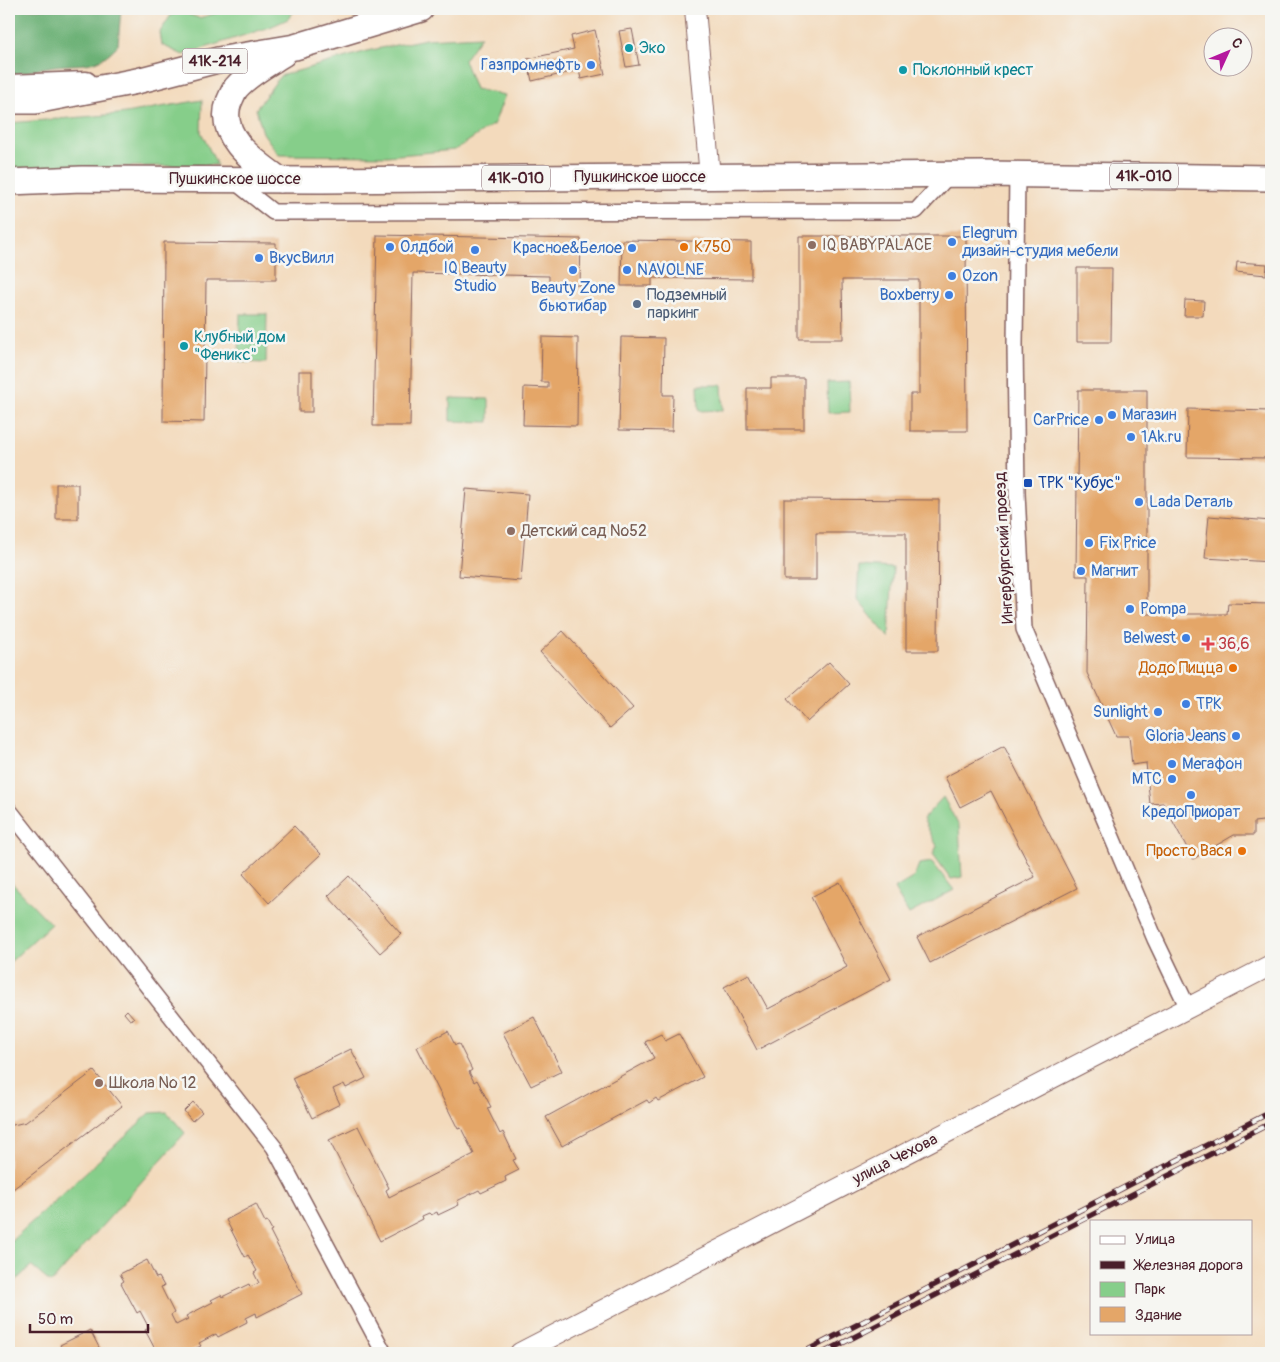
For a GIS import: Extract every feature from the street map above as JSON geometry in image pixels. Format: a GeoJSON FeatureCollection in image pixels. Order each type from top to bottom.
{"type":"FeatureCollection","features":[{"type":"Feature","properties":{"kind":"main road","name":"41К-214"},"geometry":{"type":"LineString","coordinates":[[9,101],[35,101],[137,81],[218,60],[295,47],[420,9]]}},
{"type":"Feature","properties":{"kind":"main road"},"geometry":{"type":"LineString","coordinates":[[280,180],[248,156],[228,129],[227,108],[234,89],[254,72],[295,47]]}},
{"type":"Feature","properties":{"kind":"main road"},"geometry":{"type":"LineString","coordinates":[[9,86],[137,81]]}},
{"type":"Feature","properties":{"kind":"main road","name":"Пушкинское шоссе"},"geometry":{"type":"LineString","coordinates":[[9,182],[82,179],[280,180],[950,174],[1271,178]]}},
{"type":"Feature","properties":{"kind":"street"},"geometry":{"type":"LineString","coordinates":[[695,9],[710,176]]}},
{"type":"Feature","properties":{"kind":"street"},"geometry":{"type":"LineString","coordinates":[[233,180],[274,212],[916,211],[950,174]]}},
{"type":"Feature","properties":{"kind":"street","name":"Ингербургский проезд"},"geometry":{"type":"LineString","coordinates":[[1017,174],[1015,345],[1017,494],[1024,629],[1155,939],[1188,1008]]}},
{"type":"Feature","properties":{"kind":"street"},"geometry":{"type":"LineString","coordinates":[[9,810],[274,1147],[384,1353]]}},
{"type":"Feature","properties":{"kind":"street","name":"улица Чехова"},"geometry":{"type":"LineString","coordinates":[[520,1353],[1271,965]]}},
{"type":"Feature","properties":{"kind":"green space"},"geometry":{"type":"Polygon","coordinates":[[[9,9],[121,9],[118,45],[103,58],[89,63],[55,66],[9,74],[9,9]]]}},
{"type":"Feature","properties":{"kind":"green space"},"geometry":{"type":"Polygon","coordinates":[[[231,9],[296,9],[288,19],[270,27],[183,55],[162,45],[160,32],[171,15],[182,12],[199,18],[231,9]]]}},
{"type":"Feature","properties":{"kind":"green space"},"geometry":{"type":"Polygon","coordinates":[[[481,36],[464,60],[475,89],[505,95],[494,124],[455,150],[387,156],[279,155],[263,133],[256,109],[280,76],[371,50],[426,39],[481,36]]]}},
{"type":"Feature","properties":{"kind":"green space"},"geometry":{"type":"Polygon","coordinates":[[[202,100],[201,132],[217,165],[9,169],[9,123],[119,114],[202,100]]]}},
{"type":"Feature","properties":{"kind":"green space"},"geometry":{"type":"Polygon","coordinates":[[[240,314],[267,314],[266,363],[239,362],[240,314]]]}},
{"type":"Feature","properties":{"kind":"green space"},"geometry":{"type":"Polygon","coordinates":[[[849,382],[850,412],[828,413],[827,383],[849,382]]]}},
{"type":"Feature","properties":{"kind":"green space"},"geometry":{"type":"Polygon","coordinates":[[[698,385],[722,385],[723,410],[699,411],[698,385]]]}},
{"type":"Feature","properties":{"kind":"green space"},"geometry":{"type":"Polygon","coordinates":[[[450,398],[489,399],[489,422],[450,421],[450,398]]]}},
{"type":"Feature","properties":{"kind":"green space"},"geometry":{"type":"Polygon","coordinates":[[[859,566],[893,568],[889,638],[857,599],[859,566]]]}},
{"type":"Feature","properties":{"kind":"green space"},"geometry":{"type":"Polygon","coordinates":[[[943,797],[959,826],[962,877],[951,879],[933,854],[937,846],[923,819],[943,797]]]}},
{"type":"Feature","properties":{"kind":"green space"},"geometry":{"type":"Polygon","coordinates":[[[932,862],[954,890],[909,914],[894,889],[914,877],[919,864],[932,862]]]}},
{"type":"Feature","properties":{"kind":"green space"},"geometry":{"type":"Polygon","coordinates":[[[9,880],[51,924],[9,963],[9,880]]]}},
{"type":"Feature","properties":{"kind":"green space"},"geometry":{"type":"Polygon","coordinates":[[[167,1112],[185,1133],[51,1283],[31,1266],[9,1287],[9,1243],[150,1113],[167,1112]]]}},
{"type":"Feature","properties":{"kind":"building","name":"Эко"},"geometry":{"type":"Polygon","coordinates":[[[632,29],[639,65],[626,67],[619,31],[632,29]]]}},
{"type":"Feature","properties":{"kind":"building"},"geometry":{"type":"Polygon","coordinates":[[[595,30],[605,74],[581,79],[579,70],[532,81],[527,59],[574,49],[571,36],[595,30]]]}},
{"type":"Feature","properties":{"kind":"building"},"geometry":{"type":"Polygon","coordinates":[[[377,235],[581,239],[580,285],[558,285],[558,290],[549,290],[549,276],[413,273],[410,426],[373,426],[377,235]]]}},
{"type":"Feature","properties":{"kind":"building"},"geometry":{"type":"Polygon","coordinates":[[[799,236],[966,236],[967,431],[910,431],[910,394],[919,394],[919,280],[842,280],[843,339],[799,339],[799,236]]]}},
{"type":"Feature","properties":{"kind":"building"},"geometry":{"type":"Polygon","coordinates":[[[622,240],[751,242],[751,279],[652,278],[652,286],[621,286],[622,240]]]}},
{"type":"Feature","properties":{"kind":"building","name":"Клубный дом \"Феникс\""},"geometry":{"type":"Polygon","coordinates":[[[164,242],[276,243],[276,280],[206,280],[204,422],[163,421],[164,242]]]}},
{"type":"Feature","properties":{"kind":"building"},"geometry":{"type":"Polygon","coordinates":[[[1237,262],[1267,264],[1266,275],[1236,272],[1237,262]]]}},
{"type":"Feature","properties":{"kind":"building"},"geometry":{"type":"Polygon","coordinates":[[[1077,268],[1112,268],[1111,342],[1077,342],[1077,268]]]}},
{"type":"Feature","properties":{"kind":"building"},"geometry":{"type":"Polygon","coordinates":[[[1185,300],[1204,301],[1203,316],[1184,316],[1185,300]]]}},
{"type":"Feature","properties":{"kind":"building"},"geometry":{"type":"Polygon","coordinates":[[[542,337],[578,338],[577,426],[523,425],[524,387],[548,388],[548,382],[541,382],[542,337]]]}},
{"type":"Feature","properties":{"kind":"building"},"geometry":{"type":"Polygon","coordinates":[[[621,337],[664,338],[663,395],[673,395],[672,431],[619,430],[621,337]]]}},
{"type":"Feature","properties":{"kind":"building"},"geometry":{"type":"Polygon","coordinates":[[[299,371],[312,371],[312,412],[299,412],[299,371]]]}},
{"type":"Feature","properties":{"kind":"building"},"geometry":{"type":"Polygon","coordinates":[[[771,378],[804,378],[804,429],[747,429],[747,388],[771,388],[771,378]]]}},
{"type":"Feature","properties":{"kind":"building","name":"ТРК"},"geometry":{"type":"Polygon","coordinates":[[[1078,390],[1147,390],[1147,614],[1227,614],[1228,603],[1271,604],[1271,820],[1254,822],[1254,835],[1234,835],[1193,859],[1163,803],[1150,804],[1146,763],[1132,765],[1129,736],[1116,736],[1087,673],[1088,576],[1076,576],[1078,390]]]}},
{"type":"Feature","properties":{"kind":"building"},"geometry":{"type":"Polygon","coordinates":[[[1188,409],[1271,411],[1271,458],[1187,457],[1188,409]]]}},
{"type":"Feature","properties":{"kind":"building"},"geometry":{"type":"Polygon","coordinates":[[[56,484],[78,484],[78,519],[56,519],[56,484]]]}},
{"type":"Feature","properties":{"kind":"building"},"geometry":{"type":"Polygon","coordinates":[[[466,489],[528,494],[521,581],[459,576],[466,489]]]}},
{"type":"Feature","properties":{"kind":"building"},"geometry":{"type":"Polygon","coordinates":[[[784,499],[939,500],[938,651],[906,651],[906,533],[816,533],[816,580],[784,580],[784,499]]]}},
{"type":"Feature","properties":{"kind":"building"},"geometry":{"type":"Polygon","coordinates":[[[1209,516],[1271,521],[1271,562],[1205,558],[1209,516]]]}},
{"type":"Feature","properties":{"kind":"building"},"geometry":{"type":"Polygon","coordinates":[[[563,631],[633,708],[610,728],[540,652],[563,631]]]}},
{"type":"Feature","properties":{"kind":"building"},"geometry":{"type":"Polygon","coordinates":[[[829,662],[849,684],[807,722],[787,699],[829,662]]]}},
{"type":"Feature","properties":{"kind":"building"},"geometry":{"type":"Polygon","coordinates":[[[1004,746],[1077,888],[930,963],[917,937],[1035,877],[991,791],[960,807],[945,777],[1004,746]]]}},
{"type":"Feature","properties":{"kind":"building"},"geometry":{"type":"Polygon","coordinates":[[[294,826],[321,854],[269,903],[243,874],[294,826]]]}},
{"type":"Feature","properties":{"kind":"building"},"geometry":{"type":"Polygon","coordinates":[[[349,876],[401,934],[380,953],[328,896],[349,876]]]}},
{"type":"Feature","properties":{"kind":"building"},"geometry":{"type":"Polygon","coordinates":[[[840,882],[891,979],[757,1050],[724,987],[749,974],[768,1009],[847,967],[811,897],[840,882]]]}},
{"type":"Feature","properties":{"kind":"building"},"geometry":{"type":"Polygon","coordinates":[[[127,1010],[134,1018],[130,1020],[124,1013],[127,1010]]]}},
{"type":"Feature","properties":{"kind":"building"},"geometry":{"type":"Polygon","coordinates":[[[534,1017],[562,1071],[531,1086],[503,1033],[534,1017]]]}},
{"type":"Feature","properties":{"kind":"building"},"geometry":{"type":"Polygon","coordinates":[[[448,1031],[455,1045],[459,1044],[472,1070],[469,1072],[474,1082],[477,1080],[491,1107],[487,1108],[500,1134],[503,1132],[516,1159],[513,1160],[519,1170],[505,1177],[506,1181],[481,1193],[479,1190],[457,1201],[459,1205],[438,1215],[437,1212],[422,1216],[423,1219],[380,1241],[329,1140],[358,1126],[389,1188],[386,1190],[389,1197],[474,1154],[461,1128],[458,1129],[417,1047],[448,1031]]]}},
{"type":"Feature","properties":{"kind":"building"},"geometry":{"type":"Polygon","coordinates":[[[661,1034],[665,1041],[679,1034],[703,1077],[658,1101],[656,1098],[649,1103],[647,1100],[562,1146],[546,1117],[654,1058],[645,1042],[661,1034]]]}},
{"type":"Feature","properties":{"kind":"building"},"geometry":{"type":"Polygon","coordinates":[[[351,1049],[366,1078],[346,1088],[344,1084],[333,1089],[340,1104],[312,1118],[292,1078],[351,1049]]]}},
{"type":"Feature","properties":{"kind":"building"},"geometry":{"type":"Polygon","coordinates":[[[94,1071],[122,1106],[9,1192],[9,1123],[13,1125],[26,1122],[94,1071]]]}},
{"type":"Feature","properties":{"kind":"building"},"geometry":{"type":"Polygon","coordinates":[[[193,1102],[202,1112],[192,1121],[184,1111],[193,1102]]]}},
{"type":"Feature","properties":{"kind":"building"},"geometry":{"type":"Polygon","coordinates":[[[256,1204],[265,1222],[267,1221],[272,1230],[270,1231],[302,1294],[257,1317],[256,1313],[246,1318],[247,1322],[218,1337],[216,1334],[199,1343],[201,1346],[186,1353],[157,1353],[145,1330],[149,1328],[140,1311],[137,1313],[121,1283],[124,1281],[120,1274],[147,1260],[156,1278],[159,1277],[164,1286],[161,1287],[174,1313],[171,1315],[176,1325],[188,1319],[186,1316],[213,1302],[211,1300],[221,1295],[222,1297],[249,1284],[250,1287],[259,1283],[254,1273],[257,1271],[248,1255],[245,1257],[226,1220],[256,1204]]]}},
{"type":"Feature","properties":{"kind":"building"},"geometry":{"type":"Polygon","coordinates":[[[90,1330],[102,1353],[64,1353],[60,1345],[90,1330]]]}},
{"type":"Feature","properties":{"kind":"railway"},"geometry":{"type":"LineString","coordinates":[[802,1353],[1271,1112]]}},
{"type":"Feature","properties":{"kind":"railway"},"geometry":{"type":"LineString","coordinates":[[823,1353],[1271,1123]]}},
{"type":"Feature","properties":{"kind":"place","name":"Эко"},"geometry":{"type":"Point","coordinates":[629,48]}},
{"type":"Feature","properties":{"kind":"place","name":"Газпромнефть"},"geometry":{"type":"Point","coordinates":[591,65]}},
{"type":"Feature","properties":{"kind":"place","name":"Поклонный крест"},"geometry":{"type":"Point","coordinates":[903,70]}},
{"type":"Feature","properties":{"kind":"place","name":"Elegrum дизайн-студия мебели"},"geometry":{"type":"Point","coordinates":[952,242]}},
{"type":"Feature","properties":{"kind":"place","name":"IQ BABYPALACE"},"geometry":{"type":"Point","coordinates":[812,245]}},
{"type":"Feature","properties":{"kind":"place","name":"Олдбой"},"geometry":{"type":"Point","coordinates":[390,247]}},
{"type":"Feature","properties":{"kind":"place","name":"К750"},"geometry":{"type":"Point","coordinates":[684,247]}},
{"type":"Feature","properties":{"kind":"place","name":"Красное&Белое"},"geometry":{"type":"Point","coordinates":[632,248]}},
{"type":"Feature","properties":{"kind":"place","name":"IQ Beauty Studio"},"geometry":{"type":"Point","coordinates":[475,250]}},
{"type":"Feature","properties":{"kind":"place","name":"ВкусВилл"},"geometry":{"type":"Point","coordinates":[259,258]}},
{"type":"Feature","properties":{"kind":"place","name":"Beauty Zone бьютибар"},"geometry":{"type":"Point","coordinates":[573,270]}},
{"type":"Feature","properties":{"kind":"place","name":"NAVOLNE"},"geometry":{"type":"Point","coordinates":[627,270]}},
{"type":"Feature","properties":{"kind":"place","name":"Ozon"},"geometry":{"type":"Point","coordinates":[952,276]}},
{"type":"Feature","properties":{"kind":"place","name":"Boxberry"},"geometry":{"type":"Point","coordinates":[949,295]}},
{"type":"Feature","properties":{"kind":"place","name":"Подземный паркинг"},"geometry":{"type":"Point","coordinates":[637,304]}},
{"type":"Feature","properties":{"kind":"place","name":"Клубный дом \"Феникс\""},"geometry":{"type":"Point","coordinates":[184,346]}},
{"type":"Feature","properties":{"kind":"place","name":"Магазин"},"geometry":{"type":"Point","coordinates":[1112,415]}},
{"type":"Feature","properties":{"kind":"place","name":"CarPrice"},"geometry":{"type":"Point","coordinates":[1099,420]}},
{"type":"Feature","properties":{"kind":"place","name":"1Ak.ru"},"geometry":{"type":"Point","coordinates":[1131,437]}},
{"type":"Feature","properties":{"kind":"place","name":"ТРК \"Кубус\""},"geometry":{"type":"Point","coordinates":[1028,483]}},
{"type":"Feature","properties":{"kind":"place","name":"Lada Dеталь"},"geometry":{"type":"Point","coordinates":[1139,502]}},
{"type":"Feature","properties":{"kind":"place","name":"Детский сад №52"},"geometry":{"type":"Point","coordinates":[511,531]}},
{"type":"Feature","properties":{"kind":"place","name":"Fix Price"},"geometry":{"type":"Point","coordinates":[1089,543]}},
{"type":"Feature","properties":{"kind":"place","name":"Магнит"},"geometry":{"type":"Point","coordinates":[1081,571]}},
{"type":"Feature","properties":{"kind":"place","name":"Pompa"},"geometry":{"type":"Point","coordinates":[1130,609]}},
{"type":"Feature","properties":{"kind":"place","name":"Belwest"},"geometry":{"type":"Point","coordinates":[1186,638]}},
{"type":"Feature","properties":{"kind":"place","name":"36,6"},"geometry":{"type":"Point","coordinates":[1208,644]}},
{"type":"Feature","properties":{"kind":"place","name":"Додо Пицца"},"geometry":{"type":"Point","coordinates":[1233,668]}},
{"type":"Feature","properties":{"kind":"place","name":"ТРК"},"geometry":{"type":"Point","coordinates":[1186,704]}},
{"type":"Feature","properties":{"kind":"place","name":"Sunlight"},"geometry":{"type":"Point","coordinates":[1158,712]}},
{"type":"Feature","properties":{"kind":"place","name":"Gloria Jeans"},"geometry":{"type":"Point","coordinates":[1236,736]}},
{"type":"Feature","properties":{"kind":"place","name":"Мегафон"},"geometry":{"type":"Point","coordinates":[1172,764]}},
{"type":"Feature","properties":{"kind":"place","name":"МТС"},"geometry":{"type":"Point","coordinates":[1172,779]}},
{"type":"Feature","properties":{"kind":"place","name":"КредоПриорат"},"geometry":{"type":"Point","coordinates":[1191,795]}},
{"type":"Feature","properties":{"kind":"place","name":"Просто Вася"},"geometry":{"type":"Point","coordinates":[1242,851]}},
{"type":"Feature","properties":{"kind":"place","name":"Школа № 12"},"geometry":{"type":"Point","coordinates":[99,1083]}}]}
